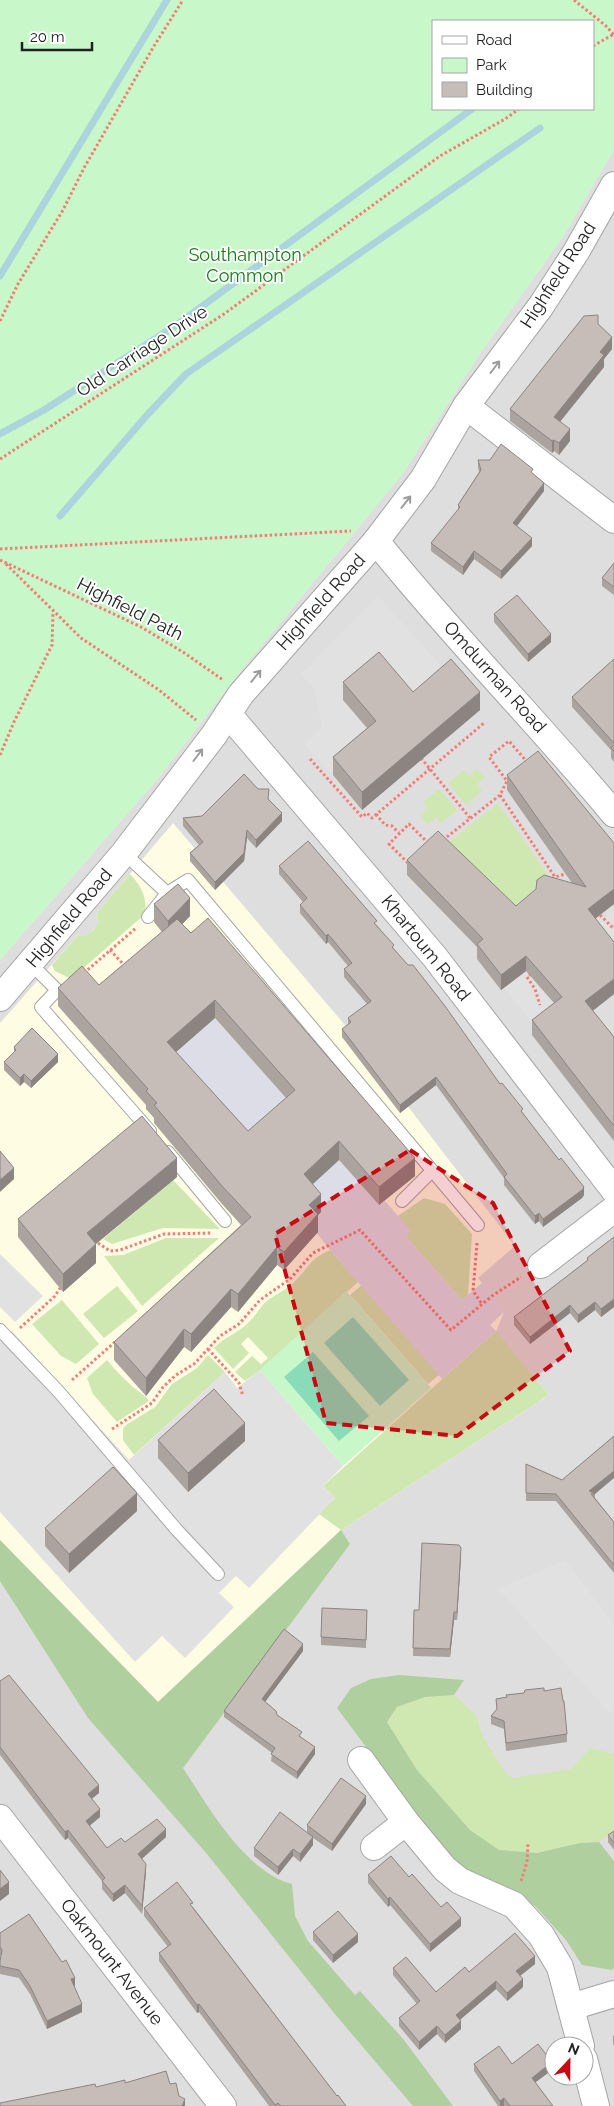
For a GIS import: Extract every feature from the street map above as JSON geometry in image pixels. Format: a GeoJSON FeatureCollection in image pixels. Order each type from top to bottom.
{"type":"FeatureCollection","features":[{"type":"Feature","properties":{"kind":"street","name":"Highfield Road"},"geometry":{"type":"LineString","coordinates":[[0,998],[124,853],[266,663],[376,541],[423,480],[466,406],[541,306],[576,252],[614,185]]}},
{"type":"Feature","properties":{"kind":"street"},"geometry":{"type":"LineString","coordinates":[[466,406],[614,520]]}},
{"type":"Feature","properties":{"kind":"street","name":"Omdurman Road"},"geometry":{"type":"LineString","coordinates":[[376,541],[407,580],[532,718],[614,814]]}},
{"type":"Feature","properties":{"kind":"street","name":"Khartoum Road"},"geometry":{"type":"LineString","coordinates":[[227,715],[235,722],[434,956],[614,1190]]}},
{"type":"Feature","properties":{"kind":"street"},"geometry":{"type":"LineString","coordinates":[[541,1265],[614,1209]]}},
{"type":"Feature","properties":{"kind":"street"},"geometry":{"type":"LineString","coordinates":[[361,1760],[406,1822],[445,1869],[460,1881],[514,1905],[541,1935],[560,1967],[578,2036]]}},
{"type":"Feature","properties":{"kind":"street","name":"Oakmount Avenue"},"geometry":{"type":"LineString","coordinates":[[0,1818],[223,2106]]}},
{"type":"Feature","properties":{"kind":"street"},"geometry":{"type":"LineString","coordinates":[[374,1847],[406,1822]]}},
{"type":"Feature","properties":{"kind":"street"},"geometry":{"type":"LineString","coordinates":[[571,2007],[614,1994]]}},
{"type":"Feature","properties":{"kind":"street"},"geometry":{"type":"LineString","coordinates":[[591,2086],[596,2106]]}},
{"type":"Feature","properties":{"kind":"lane"},"geometry":{"type":"LineString","coordinates":[[124,853],[167,893]]}},
{"type":"Feature","properties":{"kind":"lane"},"geometry":{"type":"LineString","coordinates":[[148,917],[167,893],[188,880],[478,1225]]}},
{"type":"Feature","properties":{"kind":"lane"},"geometry":{"type":"LineString","coordinates":[[31,964],[57,990],[41,1007],[135,1112],[225,1221]]}},
{"type":"Feature","properties":{"kind":"lane"},"geometry":{"type":"LineString","coordinates":[[402,1201],[432,1171]]}},
{"type":"Feature","properties":{"kind":"lane"},"geometry":{"type":"LineString","coordinates":[[4,1334],[100,1439],[176,1529],[218,1574]]}},
{"type":"Feature","properties":{"kind":"path"},"geometry":{"type":"LineString","coordinates":[[0,321],[18,284],[63,210],[84,168],[154,46],[183,0]]}},
{"type":"Feature","properties":{"kind":"path"},"geometry":{"type":"LineString","coordinates":[[574,0],[614,34],[594,45]]}},
{"type":"Feature","properties":{"kind":"path","name":"Old Carriage Drive"},"geometry":{"type":"LineString","coordinates":[[0,459],[224,314],[440,156],[518,110]]}},
{"type":"Feature","properties":{"kind":"path"},"geometry":{"type":"LineString","coordinates":[[0,549],[357,531],[366,533],[376,541]]}},
{"type":"Feature","properties":{"kind":"path"},"geometry":{"type":"LineString","coordinates":[[2,561],[53,613],[81,638],[158,690],[227,715]]}},
{"type":"Feature","properties":{"kind":"path","name":"Highfield Path"},"geometry":{"type":"LineString","coordinates":[[2,561],[141,627],[182,652],[227,715]]}},
{"type":"Feature","properties":{"kind":"path"},"geometry":{"type":"LineString","coordinates":[[0,755],[52,645],[53,613]]}},
{"type":"Feature","properties":{"kind":"path"},"geometry":{"type":"LineString","coordinates":[[310,759],[362,817],[367,813],[372,818],[484,723]]}},
{"type":"Feature","properties":{"kind":"path"},"geometry":{"type":"LineString","coordinates":[[447,848],[440,842],[500,795],[507,781],[489,757],[509,741],[527,764]]}},
{"type":"Feature","properties":{"kind":"path"},"geometry":{"type":"LineString","coordinates":[[418,755],[470,818]]}},
{"type":"Feature","properties":{"kind":"path"},"geometry":{"type":"LineString","coordinates":[[500,795],[555,877]]}},
{"type":"Feature","properties":{"kind":"path"},"geometry":{"type":"LineString","coordinates":[[376,814],[385,825],[392,826],[399,834]]}},
{"type":"Feature","properties":{"kind":"path"},"geometry":{"type":"LineString","coordinates":[[416,858],[409,864],[389,844],[409,824],[429,845]]}},
{"type":"Feature","properties":{"kind":"path"},"geometry":{"type":"LineString","coordinates":[[423,851],[429,845],[435,843]]}},
{"type":"Feature","properties":{"kind":"path"},"geometry":{"type":"LineString","coordinates":[[548,882],[555,877],[563,876],[574,868]]}},
{"type":"Feature","properties":{"kind":"path"},"geometry":{"type":"LineString","coordinates":[[600,915],[614,929]]}},
{"type":"Feature","properties":{"kind":"path"},"geometry":{"type":"LineString","coordinates":[[57,990],[72,983],[148,917]]}},
{"type":"Feature","properties":{"kind":"path"},"geometry":{"type":"LineString","coordinates":[[110,950],[127,969]]}},
{"type":"Feature","properties":{"kind":"path"},"geometry":{"type":"LineString","coordinates":[[533,972],[527,977],[540,1005]]}},
{"type":"Feature","properties":{"kind":"path"},"geometry":{"type":"LineString","coordinates":[[478,1225],[472,1291],[482,1304]]}},
{"type":"Feature","properties":{"kind":"path"},"geometry":{"type":"LineString","coordinates":[[100,1439],[120,1423],[152,1403],[162,1388],[176,1375],[194,1364],[220,1336],[239,1324],[260,1300],[290,1279],[312,1253],[360,1230],[451,1330],[482,1304],[541,1265]]}},
{"type":"Feature","properties":{"kind":"path"},"geometry":{"type":"LineString","coordinates":[[98,1243],[110,1251],[120,1250],[164,1234],[218,1233]]}},
{"type":"Feature","properties":{"kind":"path"},"geometry":{"type":"LineString","coordinates":[[4,1334],[55,1296],[60,1288]]}},
{"type":"Feature","properties":{"kind":"path"},"geometry":{"type":"LineString","coordinates":[[58,1392],[118,1339]]}},
{"type":"Feature","properties":{"kind":"path"},"geometry":{"type":"LineString","coordinates":[[208,1349],[239,1383],[243,1396]]}},
{"type":"Feature","properties":{"kind":"path"},"geometry":{"type":"LineString","coordinates":[[514,1905],[527,1862],[528,1843]]}},
{"type":"Feature","properties":{"kind":"highlighted area"},"geometry":{"type":"Polygon","coordinates":[[[410,1150],[493,1203],[570,1351],[457,1436],[326,1423],[275,1234],[410,1150]]]}},
{"type":"Feature","properties":{"kind":"shaded area"},"geometry":{"type":"Polygon","coordinates":[[[614,149],[614,2106],[0,2106],[0,960],[159,777],[239,673],[403,473],[481,352],[564,235],[614,149]]]}},
{"type":"Feature","properties":{"kind":"shaded area"},"geometry":{"type":"Polygon","coordinates":[[[378,596],[451,677],[333,775],[305,745],[322,728],[315,690],[301,674],[378,596]]]}},
{"type":"Feature","properties":{"kind":"shaded area"},"geometry":{"type":"Polygon","coordinates":[[[173,823],[350,1031],[515,1246],[478,1278],[504,1312],[496,1332],[549,1395],[341,1530],[158,1702],[0,1540],[0,1023],[78,935],[89,934],[97,925],[99,921],[96,914],[173,823]]]}},
{"type":"Feature","properties":{"kind":"shaded area"},"geometry":{"type":"Polygon","coordinates":[[[614,910],[614,949],[594,925],[614,910]]]}},
{"type":"Feature","properties":{"kind":"shaded area"},"geometry":{"type":"Polygon","coordinates":[[[526,971],[554,1003],[531,1021],[504,988],[526,971]]]}},
{"type":"Feature","properties":{"kind":"shaded area"},"geometry":{"type":"Polygon","coordinates":[[[215,1018],[295,1108],[248,1150],[167,1060],[215,1018]]]}},
{"type":"Feature","properties":{"kind":"shaded area"},"geometry":{"type":"Polygon","coordinates":[[[339,1160],[379,1205],[385,1201],[411,1231],[406,1237],[462,1300],[482,1283],[504,1312],[490,1325],[496,1331],[442,1379],[330,1250],[309,1223],[304,1192],[339,1160]]]}},
{"type":"Feature","properties":{"kind":"shaded area"},"geometry":{"type":"Polygon","coordinates":[[[0,1254],[43,1296],[15,1322],[0,1307],[0,1254]]]}},
{"type":"Feature","properties":{"kind":"shaded area"},"geometry":{"type":"Polygon","coordinates":[[[12,1331],[129,1460],[225,1372],[237,1388],[260,1370],[343,1466],[323,1486],[335,1498],[249,1588],[236,1576],[219,1593],[234,1607],[185,1658],[162,1636],[135,1662],[0,1512],[0,1342],[12,1331]]]}},
{"type":"Feature","properties":{"kind":"shaded area"},"geometry":{"type":"Polygon","coordinates":[[[565,1560],[614,1624],[614,1708],[609,1712],[498,1589],[565,1560]]]}},
{"type":"Feature","properties":{"kind":"green space","name":"Southampton Common"},"geometry":{"type":"Polygon","coordinates":[[[0,0],[614,0],[614,149],[564,235],[481,352],[403,473],[239,673],[159,777],[0,960],[0,0]]]}},
{"type":"Feature","properties":{"kind":"green space"},"geometry":{"type":"Polygon","coordinates":[[[477,769],[485,777],[477,784],[482,791],[466,805],[448,783],[464,770],[469,776],[477,769]]]}},
{"type":"Feature","properties":{"kind":"green space"},"geometry":{"type":"Polygon","coordinates":[[[439,789],[457,810],[441,823],[436,817],[428,824],[420,815],[428,809],[423,802],[439,789]]]}},
{"type":"Feature","properties":{"kind":"green space"},"geometry":{"type":"Polygon","coordinates":[[[498,803],[549,876],[513,908],[448,843],[498,803]]]}},
{"type":"Feature","properties":{"kind":"green space"},"geometry":{"type":"Polygon","coordinates":[[[130,874],[143,892],[145,914],[71,979],[55,971],[52,965],[78,935],[88,934],[93,930],[99,921],[96,914],[130,874]]]}},
{"type":"Feature","properties":{"kind":"green space"},"geometry":{"type":"Polygon","coordinates":[[[173,1180],[220,1229],[163,1228],[112,1244],[103,1239],[173,1180]]]}},
{"type":"Feature","properties":{"kind":"green space"},"geometry":{"type":"Polygon","coordinates":[[[424,1198],[445,1204],[472,1234],[468,1295],[462,1300],[406,1237],[398,1216],[424,1198]]]}},
{"type":"Feature","properties":{"kind":"green space"},"geometry":{"type":"Polygon","coordinates":[[[166,1238],[219,1238],[142,1306],[104,1256],[123,1255],[166,1238]]]}},
{"type":"Feature","properties":{"kind":"green space"},"geometry":{"type":"Polygon","coordinates":[[[330,1250],[358,1282],[260,1370],[245,1381],[235,1372],[252,1356],[261,1364],[268,1358],[248,1337],[241,1344],[249,1353],[233,1369],[214,1348],[251,1320],[265,1302],[290,1286],[314,1260],[330,1250]]]}},
{"type":"Feature","properties":{"kind":"green space"},"geometry":{"type":"Polygon","coordinates":[[[362,1285],[440,1374],[428,1384],[350,1295],[362,1285]]]}},
{"type":"Feature","properties":{"kind":"green space"},"geometry":{"type":"Polygon","coordinates":[[[117,1286],[138,1311],[104,1338],[83,1314],[117,1286]]]}},
{"type":"Feature","properties":{"kind":"green space"},"geometry":{"type":"Polygon","coordinates":[[[346,1291],[431,1388],[343,1466],[260,1370],[346,1291]]]}},
{"type":"Feature","properties":{"kind":"green space"},"geometry":{"type":"Polygon","coordinates":[[[62,1300],[99,1344],[76,1364],[61,1356],[32,1324],[62,1300]]]}},
{"type":"Feature","properties":{"kind":"green space"},"geometry":{"type":"Polygon","coordinates":[[[353,1317],[409,1380],[380,1406],[324,1343],[353,1317]]]}},
{"type":"Feature","properties":{"kind":"green space"},"geometry":{"type":"Polygon","coordinates":[[[496,1331],[549,1395],[341,1530],[319,1514],[335,1498],[323,1486],[496,1331]]]}},
{"type":"Feature","properties":{"kind":"green space"},"geometry":{"type":"Polygon","coordinates":[[[313,1352],[369,1416],[339,1441],[284,1377],[313,1352]]]}},
{"type":"Feature","properties":{"kind":"green space"},"geometry":{"type":"Polygon","coordinates":[[[208,1355],[225,1372],[134,1455],[123,1440],[123,1429],[126,1425],[155,1407],[172,1384],[197,1368],[208,1355]]]}},
{"type":"Feature","properties":{"kind":"green space"},"geometry":{"type":"Polygon","coordinates":[[[107,1360],[123,1378],[149,1401],[117,1422],[93,1394],[87,1378],[107,1360]]]}},
{"type":"Feature","properties":{"kind":"green space"},"geometry":{"type":"Polygon","coordinates":[[[341,1530],[350,1544],[183,1768],[216,1818],[243,1852],[275,1877],[292,1884],[295,1916],[308,1941],[355,1995],[360,1991],[404,2040],[453,2106],[413,2106],[334,2013],[207,1854],[88,1718],[0,1581],[0,1540],[158,1702],[341,1530]]]}},
{"type":"Feature","properties":{"kind":"green space"},"geometry":{"type":"Polygon","coordinates":[[[399,1675],[464,1680],[454,1695],[425,1697],[397,1707],[387,1722],[417,1770],[470,1830],[499,1850],[537,1853],[580,1843],[599,1842],[614,1861],[614,1968],[612,1970],[582,1965],[566,1940],[535,1906],[509,1890],[465,1869],[436,1841],[337,1708],[351,1688],[371,1679],[399,1675]]]}},
{"type":"Feature","properties":{"kind":"green space"},"geometry":{"type":"Polygon","coordinates":[[[454,1695],[476,1715],[483,1737],[507,1775],[513,1778],[571,1769],[590,1748],[614,1754],[614,1830],[599,1842],[580,1843],[537,1853],[499,1851],[470,1830],[417,1770],[387,1722],[397,1707],[425,1697],[454,1695]]]}},
{"type":"Feature","properties":{"kind":"building"},"geometry":{"type":"Polygon","coordinates":[[[598,315],[598,324],[612,337],[600,352],[604,355],[554,417],[570,429],[559,443],[554,440],[552,441],[510,409],[584,316],[598,315]]]}},
{"type":"Feature","properties":{"kind":"building"},"geometry":{"type":"Polygon","coordinates":[[[501,444],[533,469],[531,472],[544,483],[513,523],[532,538],[501,571],[474,551],[463,567],[431,543],[460,507],[458,505],[481,470],[478,460],[490,460],[501,444]]]}},
{"type":"Feature","properties":{"kind":"building"},"geometry":{"type":"Polygon","coordinates":[[[614,563],[614,587],[602,578],[614,563]]]}},
{"type":"Feature","properties":{"kind":"building"},"geometry":{"type":"Polygon","coordinates":[[[517,595],[551,634],[528,654],[494,614],[517,595]]]}},
{"type":"Feature","properties":{"kind":"building"},"geometry":{"type":"Polygon","coordinates":[[[379,652],[413,692],[451,659],[480,692],[362,792],[333,757],[376,721],[343,682],[379,652]]]}},
{"type":"Feature","properties":{"kind":"building"},"geometry":{"type":"Polygon","coordinates":[[[614,659],[614,743],[572,697],[614,659]]]}},
{"type":"Feature","properties":{"kind":"building"},"geometry":{"type":"Polygon","coordinates":[[[538,751],[614,843],[614,889],[588,909],[614,942],[614,979],[585,1001],[614,1037],[614,1126],[532,1020],[562,997],[526,956],[501,975],[477,944],[483,939],[407,860],[438,831],[516,906],[536,889],[537,880],[544,875],[586,887],[507,775],[538,751]]]}},
{"type":"Feature","properties":{"kind":"building"},"geometry":{"type":"Polygon","coordinates":[[[244,774],[258,789],[269,789],[268,799],[282,813],[256,840],[247,830],[244,853],[215,882],[190,853],[203,842],[183,818],[202,816],[244,774]]]}},
{"type":"Feature","properties":{"kind":"building"},"geometry":{"type":"Polygon","coordinates":[[[308,841],[377,921],[374,923],[394,945],[392,947],[408,965],[413,965],[445,1006],[500,1084],[502,1083],[523,1109],[521,1111],[559,1160],[561,1158],[584,1187],[543,1219],[539,1213],[535,1216],[504,1177],[507,1174],[436,1077],[400,1105],[342,1029],[351,1022],[348,1018],[371,1001],[344,969],[352,963],[300,905],[307,898],[279,866],[308,841]]]}},
{"type":"Feature","properties":{"kind":"building"},"geometry":{"type":"Polygon","coordinates":[[[178,884],[190,898],[168,921],[154,904],[178,884]]]}},
{"type":"Feature","properties":{"kind":"building"},"geometry":{"type":"Polygon","coordinates":[[[208,918],[415,1158],[379,1187],[339,1141],[304,1174],[321,1194],[309,1205],[318,1214],[284,1252],[277,1247],[238,1294],[231,1289],[191,1334],[184,1329],[146,1378],[114,1342],[251,1217],[222,1186],[154,1105],[157,1103],[146,1091],[148,1089],[58,988],[82,966],[99,985],[177,919],[191,933],[208,918]],[[215,1000],[167,1042],[248,1131],[295,1090],[215,1000]]]}},
{"type":"Feature","properties":{"kind":"building"},"geometry":{"type":"Polygon","coordinates":[[[32,1028],[58,1054],[31,1081],[24,1074],[20,1078],[4,1062],[16,1050],[14,1047],[32,1028]]]}},
{"type":"Feature","properties":{"kind":"building"},"geometry":{"type":"Polygon","coordinates":[[[142,1116],[177,1158],[87,1233],[96,1244],[63,1274],[18,1219],[142,1116]]]}},
{"type":"Feature","properties":{"kind":"building"},"geometry":{"type":"Polygon","coordinates":[[[0,1151],[14,1168],[0,1180],[0,1151]]]}},
{"type":"Feature","properties":{"kind":"building"},"geometry":{"type":"Polygon","coordinates":[[[614,1237],[614,1299],[601,1309],[595,1302],[578,1315],[570,1305],[530,1337],[514,1317],[588,1260],[587,1258],[614,1237]]]}},
{"type":"Feature","properties":{"kind":"building"},"geometry":{"type":"Polygon","coordinates":[[[214,1389],[245,1423],[188,1473],[158,1440],[214,1389]]]}},
{"type":"Feature","properties":{"kind":"building"},"geometry":{"type":"Polygon","coordinates":[[[614,1436],[614,1471],[589,1491],[595,1494],[591,1494],[614,1522],[614,1565],[556,1494],[526,1493],[526,1464],[562,1480],[614,1436]]]}},
{"type":"Feature","properties":{"kind":"building"},"geometry":{"type":"Polygon","coordinates":[[[113,1467],[137,1493],[69,1554],[45,1528],[113,1467]]]}},
{"type":"Feature","properties":{"kind":"building"},"geometry":{"type":"Polygon","coordinates":[[[422,1543],[459,1545],[461,1548],[457,1612],[454,1612],[450,1649],[413,1648],[414,1610],[419,1610],[422,1543]]]}},
{"type":"Feature","properties":{"kind":"building"},"geometry":{"type":"Polygon","coordinates":[[[322,1608],[367,1610],[366,1640],[321,1637],[322,1608]]]}},
{"type":"Feature","properties":{"kind":"building"},"geometry":{"type":"Polygon","coordinates":[[[284,1629],[303,1644],[262,1699],[276,1711],[277,1715],[302,1732],[299,1736],[315,1747],[297,1772],[271,1754],[275,1748],[224,1711],[284,1629]]]}},
{"type":"Feature","properties":{"kind":"building"},"geometry":{"type":"Polygon","coordinates":[[[9,1675],[99,1785],[88,1794],[100,1809],[86,1821],[107,1848],[121,1838],[125,1842],[157,1819],[166,1829],[138,1854],[146,1864],[142,1906],[125,1885],[113,1894],[102,1881],[105,1878],[68,1830],[65,1832],[0,1747],[0,1681],[9,1675]]]}},
{"type":"Feature","properties":{"kind":"building"},"geometry":{"type":"Polygon","coordinates":[[[544,1688],[544,1691],[561,1688],[567,1734],[506,1743],[504,1721],[491,1716],[497,1709],[496,1699],[507,1697],[506,1695],[524,1693],[525,1690],[544,1688]]]}},
{"type":"Feature","properties":{"kind":"building"},"geometry":{"type":"Polygon","coordinates":[[[341,1778],[366,1796],[332,1844],[307,1825],[341,1778]]]}},
{"type":"Feature","properties":{"kind":"building"},"geometry":{"type":"Polygon","coordinates":[[[280,1812],[313,1837],[300,1854],[293,1849],[278,1867],[254,1848],[280,1812]]]}},
{"type":"Feature","properties":{"kind":"building"},"geometry":{"type":"Polygon","coordinates":[[[614,1831],[614,1843],[608,1835],[614,1831]]]}},
{"type":"Feature","properties":{"kind":"building"},"geometry":{"type":"Polygon","coordinates":[[[391,1856],[409,1877],[412,1874],[441,1907],[447,1902],[461,1918],[430,1944],[390,1897],[388,1899],[368,1875],[391,1856]]]}},
{"type":"Feature","properties":{"kind":"building"},"geometry":{"type":"Polygon","coordinates":[[[0,1870],[9,1882],[0,1889],[0,1870]]]}},
{"type":"Feature","properties":{"kind":"building"},"geometry":{"type":"Polygon","coordinates":[[[177,1882],[193,1903],[190,1904],[346,2106],[281,2106],[278,2103],[275,2105],[199,2004],[197,2005],[159,1953],[171,1944],[144,1908],[177,1882]]]}},
{"type":"Feature","properties":{"kind":"building"},"geometry":{"type":"Polygon","coordinates":[[[338,1911],[358,1934],[333,1955],[313,1932],[338,1911]]]}},
{"type":"Feature","properties":{"kind":"building"},"geometry":{"type":"Polygon","coordinates":[[[29,1914],[62,1962],[66,1960],[75,1978],[71,1979],[82,2004],[47,2021],[30,1986],[19,1970],[0,1966],[2,1950],[0,1947],[0,1933],[29,1914]]]}},
{"type":"Feature","properties":{"kind":"building"},"geometry":{"type":"Polygon","coordinates":[[[515,1933],[535,1956],[516,1971],[523,1979],[507,1993],[496,1981],[456,2015],[461,2021],[445,2035],[437,2026],[419,2042],[399,2018],[420,2001],[393,1968],[406,1957],[436,1992],[465,1967],[469,1972],[515,1933]]]}},
{"type":"Feature","properties":{"kind":"building"},"geometry":{"type":"Polygon","coordinates":[[[538,2044],[544,2052],[544,2068],[532,2078],[553,2106],[510,2106],[504,2098],[500,2101],[474,2064],[499,2046],[512,2064],[538,2044]]]}},
{"type":"Feature","properties":{"kind":"building"},"geometry":{"type":"Polygon","coordinates":[[[166,2071],[170,2084],[176,2083],[179,2096],[185,2099],[182,2106],[0,2106],[0,2103],[95,2084],[96,2087],[125,2080],[125,2083],[166,2071]]]}},
{"type":"Feature","properties":{"kind":"waterway"},"geometry":{"type":"LineString","coordinates":[[0,276],[167,0]]}},
{"type":"Feature","properties":{"kind":"waterway"},"geometry":{"type":"LineString","coordinates":[[0,434],[44,410],[175,326],[471,110]]}},
{"type":"Feature","properties":{"kind":"waterway"},"geometry":{"type":"LineString","coordinates":[[60,516],[148,414],[186,374],[540,128]]}}]}
